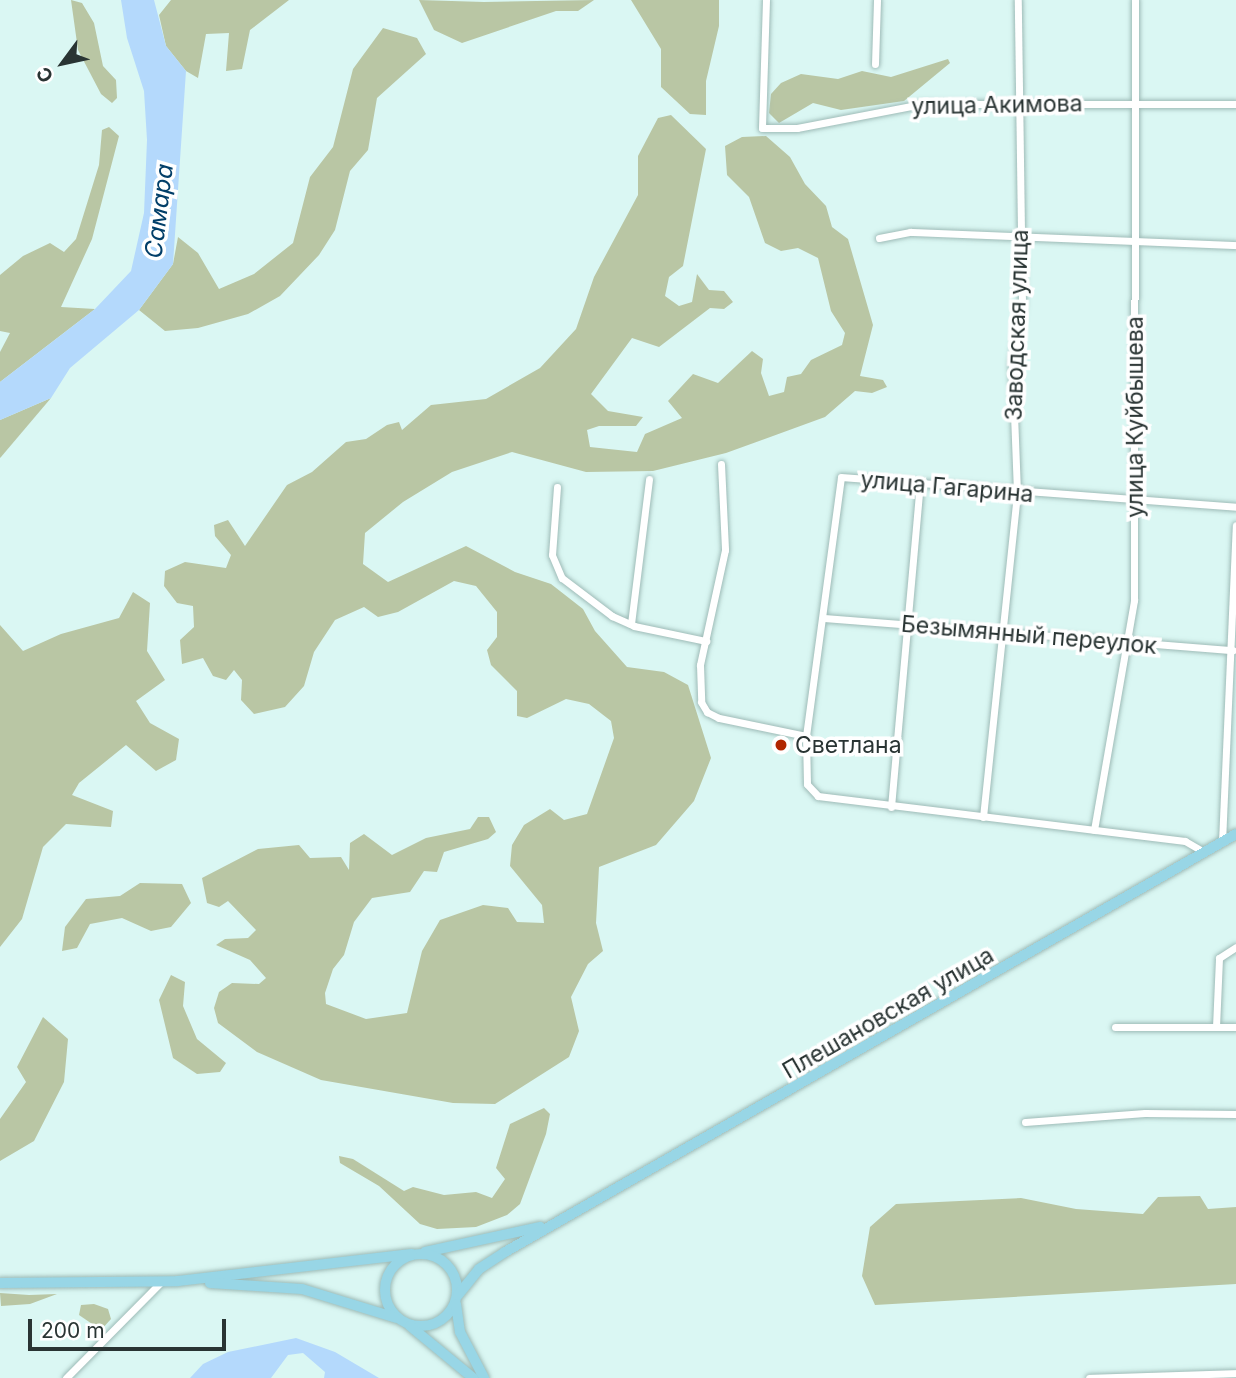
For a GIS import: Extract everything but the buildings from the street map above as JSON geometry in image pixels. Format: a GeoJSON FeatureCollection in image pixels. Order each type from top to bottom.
{"type":"FeatureCollection","features":[{"type":"Feature","properties":{"kind":"main road","name":"Плешановская улица"},"geometry":{"type":"LineString","coordinates":[[457,1300],[489,1262],[1236,834]]}},
{"type":"Feature","properties":{"kind":"main road"},"geometry":{"type":"LineString","coordinates":[[178,1281],[416,1253],[557,1222]]}},
{"type":"Feature","properties":{"kind":"main road"},"geometry":{"type":"LineString","coordinates":[[416,1253],[448,1266],[457,1300],[460,1332],[484,1378]]}},
{"type":"Feature","properties":{"kind":"main road"},"geometry":{"type":"LineString","coordinates":[[416,1253],[394,1266],[386,1282],[387,1301],[403,1322],[473,1378]]}},
{"type":"Feature","properties":{"kind":"main road"},"geometry":{"type":"LineString","coordinates":[[0,1283],[178,1281],[302,1289],[403,1322],[436,1322],[457,1300]]}},
{"type":"Feature","properties":{"kind":"street","name":"улица Акимова"},"geometry":{"type":"LineString","coordinates":[[766,0],[762,128],[797,128],[922,104],[1236,104]]}},
{"type":"Feature","properties":{"kind":"street"},"geometry":{"type":"LineString","coordinates":[[875,64],[877,0]]}},
{"type":"Feature","properties":{"kind":"street","name":"Заводская улица"},"geometry":{"type":"LineString","coordinates":[[983,817],[1017,492],[1012,363],[1022,303],[1018,0]]}},
{"type":"Feature","properties":{"kind":"street","name":"улица Куйбышева"},"geometry":{"type":"LineString","coordinates":[[1094,830],[1134,600],[1135,0]]}},
{"type":"Feature","properties":{"kind":"street"},"geometry":{"type":"LineString","coordinates":[[879,238],[911,232],[1236,245]]}},
{"type":"Feature","properties":{"kind":"street"},"geometry":{"type":"LineString","coordinates":[[721,464],[724,550],[700,665],[701,702],[707,712],[719,718],[806,736]]}},
{"type":"Feature","properties":{"kind":"street","name":"улица Гагарина"},"geometry":{"type":"LineString","coordinates":[[891,807],[818,796],[807,783],[806,736],[841,477],[1136,502],[1236,507]]}},
{"type":"Feature","properties":{"kind":"street"},"geometry":{"type":"LineString","coordinates":[[631,624],[649,479]]}},
{"type":"Feature","properties":{"kind":"street"},"geometry":{"type":"LineString","coordinates":[[920,485],[891,807],[1185,841],[1204,852]]}},
{"type":"Feature","properties":{"kind":"street"},"geometry":{"type":"LineString","coordinates":[[557,487],[554,565],[562,578],[584,596],[631,624],[706,641]]}},
{"type":"Feature","properties":{"kind":"street"},"geometry":{"type":"LineString","coordinates":[[1222,842],[1233,650],[1236,524]]}},
{"type":"Feature","properties":{"kind":"street","name":"Безымянный переулок"},"geometry":{"type":"LineString","coordinates":[[824,618],[1126,644],[1233,650]]}},
{"type":"Feature","properties":{"kind":"street"},"geometry":{"type":"LineString","coordinates":[[1216,1027],[1220,958],[1236,947]]}},
{"type":"Feature","properties":{"kind":"street"},"geometry":{"type":"LineString","coordinates":[[1115,1027],[1236,1027]]}},
{"type":"Feature","properties":{"kind":"street"},"geometry":{"type":"LineString","coordinates":[[1025,1122],[1145,1113],[1236,1114]]}},
{"type":"Feature","properties":{"kind":"street"},"geometry":{"type":"LineString","coordinates":[[66,1378],[162,1281]]}},
{"type":"Feature","properties":{"kind":"street"},"geometry":{"type":"LineString","coordinates":[[1089,1378],[1236,1373]]}},
{"type":"Feature","properties":{"kind":"green space"},"geometry":{"type":"Polygon","coordinates":[[[71,0],[82,3],[94,23],[103,66],[116,80],[117,98],[112,103],[101,94],[78,50],[71,0]]]}},
{"type":"Feature","properties":{"kind":"green space"},"geometry":{"type":"Polygon","coordinates":[[[171,0],[289,0],[250,30],[242,69],[226,71],[229,33],[206,34],[198,78],[186,71],[166,46],[159,15],[171,0]]]}},
{"type":"Feature","properties":{"kind":"green space"},"geometry":{"type":"Polygon","coordinates":[[[419,0],[594,0],[578,11],[556,11],[462,43],[434,30],[419,0]]]}},
{"type":"Feature","properties":{"kind":"green space"},"geometry":{"type":"Polygon","coordinates":[[[631,0],[719,0],[719,26],[706,81],[706,115],[690,114],[661,87],[661,49],[631,0]]]}},
{"type":"Feature","properties":{"kind":"green space"},"geometry":{"type":"Polygon","coordinates":[[[383,28],[417,38],[426,54],[377,98],[368,150],[350,171],[335,230],[319,255],[280,296],[248,314],[198,328],[165,331],[139,310],[173,264],[178,237],[198,253],[219,289],[254,274],[293,243],[310,177],[333,147],[353,69],[383,28]]]}},
{"type":"Feature","properties":{"kind":"green space"},"geometry":{"type":"Polygon","coordinates":[[[948,59],[950,63],[904,101],[841,110],[813,103],[779,123],[769,113],[771,94],[781,83],[801,74],[838,79],[862,71],[891,77],[948,59]]]}},
{"type":"Feature","properties":{"kind":"green space"},"geometry":{"type":"Polygon","coordinates":[[[671,115],[706,149],[683,266],[669,277],[665,296],[679,306],[692,302],[697,274],[709,290],[724,291],[733,302],[724,309],[710,308],[659,347],[632,338],[591,394],[608,411],[643,417],[636,426],[599,426],[587,430],[590,447],[637,452],[645,434],[682,418],[668,401],[693,374],[718,383],[752,351],[763,359],[761,373],[769,396],[784,392],[787,377],[801,374],[811,360],[842,345],[845,333],[831,311],[818,258],[798,248],[781,251],[765,243],[749,197],[727,175],[725,146],[742,137],[766,136],[790,157],[805,184],[826,206],[832,227],[848,239],[873,325],[860,376],[883,380],[887,387],[872,393],[855,391],[825,417],[726,453],[653,471],[586,472],[512,452],[452,472],[403,502],[365,533],[363,564],[388,582],[466,546],[515,572],[551,584],[583,609],[595,631],[627,667],[664,672],[688,685],[711,758],[694,801],[656,845],[599,867],[596,923],[603,951],[588,964],[571,997],[579,1031],[569,1057],[495,1104],[453,1103],[321,1080],[257,1052],[218,1023],[214,1008],[219,992],[232,983],[259,984],[266,978],[250,960],[216,945],[225,939],[248,938],[256,930],[228,901],[219,907],[207,903],[202,878],[258,849],[299,845],[310,858],[341,857],[349,870],[350,843],[364,834],[392,855],[426,838],[470,829],[478,817],[489,817],[496,832],[488,839],[444,852],[437,872],[424,871],[410,892],[372,898],[354,922],[344,955],[333,969],[325,993],[326,1004],[366,1019],[407,1013],[422,951],[440,920],[483,905],[508,908],[517,922],[544,923],[542,905],[510,866],[512,845],[524,825],[550,809],[564,820],[587,814],[614,738],[611,721],[589,704],[566,699],[527,718],[517,716],[517,691],[491,665],[487,650],[497,637],[497,612],[476,586],[454,581],[398,612],[378,617],[364,607],[335,620],[314,652],[304,686],[285,707],[254,714],[241,700],[242,680],[234,670],[226,680],[213,676],[203,658],[182,664],[180,640],[194,627],[193,606],[177,603],[164,586],[165,571],[185,562],[226,568],[231,555],[215,536],[214,525],[228,520],[245,546],[287,485],[312,472],[346,442],[366,439],[387,425],[399,422],[402,430],[431,405],[486,399],[540,368],[576,329],[594,277],[638,195],[638,156],[658,118],[671,115]]]}},
{"type":"Feature","properties":{"kind":"green space"},"geometry":{"type":"Polygon","coordinates":[[[109,127],[119,136],[92,239],[61,307],[95,309],[0,382],[0,352],[10,333],[0,331],[0,275],[23,256],[50,243],[64,252],[76,239],[99,165],[102,130],[109,127]]]}},
{"type":"Feature","properties":{"kind":"green space"},"geometry":{"type":"Polygon","coordinates":[[[51,398],[1,457],[0,458],[0,420],[51,398]]]}},
{"type":"Feature","properties":{"kind":"green space"},"geometry":{"type":"Polygon","coordinates":[[[133,592],[150,603],[147,651],[165,680],[136,701],[150,723],[179,739],[176,760],[156,771],[126,745],[79,783],[72,795],[113,811],[111,827],[66,824],[43,847],[22,919],[0,947],[0,625],[23,651],[61,634],[119,618],[133,592]]]}},
{"type":"Feature","properties":{"kind":"green space"},"geometry":{"type":"Polygon","coordinates":[[[140,883],[182,884],[191,903],[171,927],[151,931],[122,918],[90,924],[77,948],[62,951],[65,927],[86,899],[120,896],[140,883]]]}},
{"type":"Feature","properties":{"kind":"green space"},"geometry":{"type":"Polygon","coordinates":[[[171,975],[185,982],[183,1006],[197,1039],[226,1063],[220,1072],[197,1074],[173,1058],[159,1000],[171,975]]]}},
{"type":"Feature","properties":{"kind":"green space"},"geometry":{"type":"Polygon","coordinates":[[[43,1017],[68,1039],[64,1082],[34,1141],[0,1161],[0,1119],[26,1082],[17,1067],[43,1017]]]}},
{"type":"Feature","properties":{"kind":"green space"},"geometry":{"type":"Polygon","coordinates":[[[544,1108],[550,1114],[546,1134],[520,1204],[507,1215],[476,1227],[437,1229],[420,1224],[379,1186],[340,1163],[339,1156],[353,1159],[404,1191],[413,1187],[444,1195],[476,1192],[492,1198],[505,1179],[496,1168],[510,1124],[544,1108]]]}},
{"type":"Feature","properties":{"kind":"green space"},"geometry":{"type":"Polygon","coordinates":[[[1200,1196],[1208,1209],[1236,1207],[1236,1284],[875,1305],[862,1276],[870,1227],[896,1204],[1021,1198],[1076,1209],[1143,1214],[1158,1197],[1200,1196]]]}},
{"type":"Feature","properties":{"kind":"green space"},"geometry":{"type":"Polygon","coordinates":[[[0,1293],[57,1294],[30,1304],[1,1306],[0,1293]]]}},
{"type":"Feature","properties":{"kind":"green space"},"geometry":{"type":"Polygon","coordinates":[[[94,1304],[108,1309],[111,1319],[101,1330],[79,1315],[81,1305],[94,1304]]]}},
{"type":"Feature","properties":{"kind":"water","name":"Самара"},"geometry":{"type":"Polygon","coordinates":[[[121,0],[154,0],[166,46],[186,71],[173,264],[139,310],[70,368],[51,398],[0,420],[0,382],[95,309],[131,271],[144,213],[147,140],[144,91],[127,38],[121,0]]]}},
{"type":"Feature","properties":{"kind":"water"},"geometry":{"type":"Polygon","coordinates":[[[296,1338],[335,1352],[379,1378],[324,1378],[325,1372],[303,1353],[288,1355],[271,1378],[190,1378],[203,1364],[228,1352],[296,1338]]]}},
{"type":"Feature","properties":{"kind":"place","name":"Светлана"},"geometry":{"type":"Point","coordinates":[781,745]}}]}
